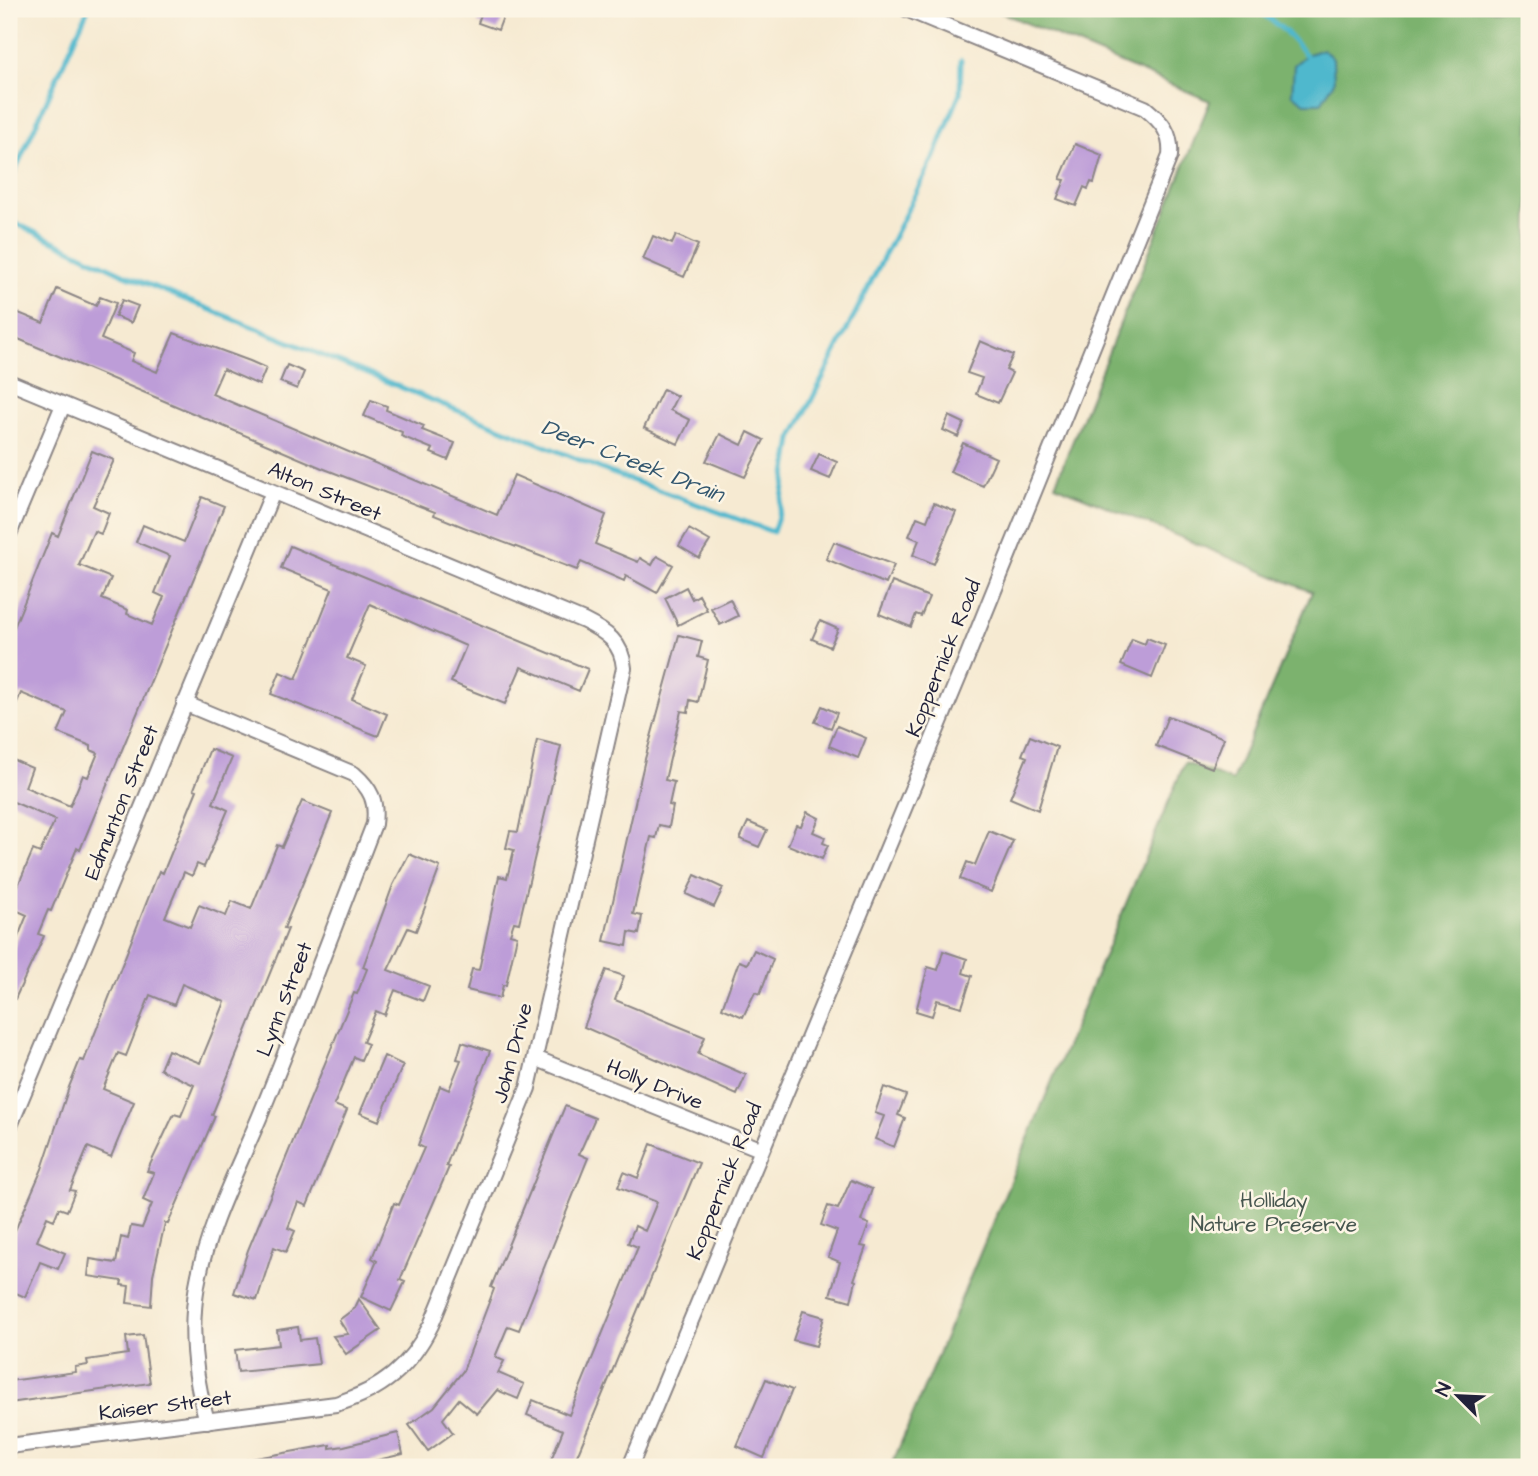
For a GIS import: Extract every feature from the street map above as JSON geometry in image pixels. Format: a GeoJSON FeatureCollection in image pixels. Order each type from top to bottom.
{"type":"FeatureCollection","features":[{"type":"Feature","properties":{"kind":"street","name":"Koppernick Road"},"geometry":{"type":"LineString","coordinates":[[630,1467],[760,1149],[965,662],[1170,156],[1168,131],[1162,122],[1145,108],[906,9]]}},
{"type":"Feature","properties":{"kind":"street","name":"Alton Street"},"geometry":{"type":"LineString","coordinates":[[9,382],[583,621],[606,632],[619,647]]}},
{"type":"Feature","properties":{"kind":"street"},"geometry":{"type":"LineString","coordinates":[[9,534],[62,404]]}},
{"type":"Feature","properties":{"kind":"street","name":"Edmunton Street"},"geometry":{"type":"LineString","coordinates":[[9,1128],[272,492]]}},
{"type":"Feature","properties":{"kind":"street","name":"John Drive"},"geometry":{"type":"LineString","coordinates":[[327,1405],[360,1397],[385,1383],[399,1372],[422,1342],[522,1104],[623,677],[624,659],[619,647]]}},
{"type":"Feature","properties":{"kind":"street","name":"Lynn Street"},"geometry":{"type":"LineString","coordinates":[[184,703],[355,774],[370,790],[376,809],[374,824],[281,1066],[205,1251],[194,1304],[192,1341],[197,1385],[207,1421]]}},
{"type":"Feature","properties":{"kind":"street","name":"Holly Drive"},"geometry":{"type":"LineString","coordinates":[[535,1058],[760,1149]]}},
{"type":"Feature","properties":{"kind":"street","name":"Kaiser Street"},"geometry":{"type":"LineString","coordinates":[[9,1446],[327,1405]]}},
{"type":"Feature","properties":{"kind":"green space","name":"Holliday Nature Preserve"},"geometry":{"type":"Polygon","coordinates":[[[993,9],[1529,9],[1529,1467],[891,1467],[1185,762],[1232,781],[1312,592],[1055,485],[1210,101],[993,9]]]}},
{"type":"Feature","properties":{"kind":"water"},"geometry":{"type":"Polygon","coordinates":[[[1323,49],[1333,59],[1334,82],[1321,103],[1305,103],[1292,94],[1294,65],[1306,55],[1323,49]]]}},
{"type":"Feature","properties":{"kind":"building"},"geometry":{"type":"Polygon","coordinates":[[[483,9],[506,9],[498,30],[478,23],[483,9]]]}},
{"type":"Feature","properties":{"kind":"building"},"geometry":{"type":"Polygon","coordinates":[[[1075,144],[1102,155],[1094,183],[1091,182],[1088,189],[1084,187],[1076,206],[1057,199],[1065,180],[1060,179],[1075,144]]]}},
{"type":"Feature","properties":{"kind":"building"},"geometry":{"type":"Polygon","coordinates":[[[676,235],[698,245],[684,277],[643,259],[653,236],[672,244],[676,235]]]}},
{"type":"Feature","properties":{"kind":"building"},"geometry":{"type":"Polygon","coordinates":[[[57,289],[96,306],[100,297],[116,303],[101,339],[134,353],[131,361],[157,372],[174,333],[250,361],[266,368],[259,385],[223,369],[212,394],[497,515],[514,475],[606,515],[595,544],[638,562],[640,558],[652,565],[657,556],[673,565],[657,593],[626,576],[624,581],[581,562],[577,570],[434,515],[435,512],[322,468],[9,335],[9,309],[43,323],[57,289]]]}},
{"type":"Feature","properties":{"kind":"building"},"geometry":{"type":"Polygon","coordinates":[[[122,300],[138,306],[131,323],[115,316],[122,300]]]}},
{"type":"Feature","properties":{"kind":"building"},"geometry":{"type":"Polygon","coordinates":[[[980,341],[1013,355],[1006,370],[1012,373],[998,403],[976,394],[982,378],[967,373],[980,341]]]}},
{"type":"Feature","properties":{"kind":"building"},"geometry":{"type":"Polygon","coordinates":[[[287,365],[304,372],[297,389],[280,382],[287,365]]]}},
{"type":"Feature","properties":{"kind":"building"},"geometry":{"type":"Polygon","coordinates":[[[663,389],[677,396],[670,410],[690,420],[678,444],[644,428],[663,389]]]}},
{"type":"Feature","properties":{"kind":"building"},"geometry":{"type":"Polygon","coordinates":[[[371,400],[387,406],[386,410],[424,426],[422,430],[455,443],[448,460],[431,453],[433,449],[401,436],[402,432],[364,416],[371,400]]]}},
{"type":"Feature","properties":{"kind":"building"},"geometry":{"type":"Polygon","coordinates":[[[949,416],[964,423],[958,437],[943,430],[949,416]]]}},
{"type":"Feature","properties":{"kind":"building"},"geometry":{"type":"Polygon","coordinates":[[[748,432],[764,440],[745,477],[706,461],[720,434],[742,445],[748,432]]]}},
{"type":"Feature","properties":{"kind":"building"},"geometry":{"type":"Polygon","coordinates":[[[963,443],[996,458],[983,486],[950,472],[963,443]]]}},
{"type":"Feature","properties":{"kind":"building"},"geometry":{"type":"Polygon","coordinates":[[[92,451],[114,460],[93,506],[109,513],[101,534],[94,531],[79,565],[111,578],[102,599],[128,610],[127,614],[152,625],[164,597],[155,593],[170,556],[136,542],[143,525],[184,542],[202,497],[224,506],[80,850],[77,848],[51,911],[48,910],[38,934],[44,936],[9,1012],[9,959],[27,915],[9,907],[33,850],[40,853],[55,820],[9,800],[9,758],[32,768],[25,787],[70,806],[83,775],[88,777],[98,753],[91,750],[91,746],[58,733],[67,712],[21,693],[9,721],[9,640],[52,533],[58,536],[92,451]]]}},
{"type":"Feature","properties":{"kind":"building"},"geometry":{"type":"Polygon","coordinates":[[[819,454],[837,462],[830,479],[811,471],[819,454]]]}},
{"type":"Feature","properties":{"kind":"building"},"geometry":{"type":"Polygon","coordinates":[[[934,503],[956,512],[934,564],[913,555],[919,540],[909,536],[917,517],[927,521],[934,503]]]}},
{"type":"Feature","properties":{"kind":"building"},"geometry":{"type":"Polygon","coordinates":[[[689,529],[710,541],[699,558],[679,546],[689,529]]]}},
{"type":"Feature","properties":{"kind":"building"},"geometry":{"type":"Polygon","coordinates":[[[834,542],[894,565],[886,584],[826,559],[834,542]]]}},
{"type":"Feature","properties":{"kind":"building"},"geometry":{"type":"Polygon","coordinates":[[[290,546],[588,669],[579,691],[521,667],[505,704],[467,689],[451,682],[466,646],[370,604],[347,658],[366,666],[352,699],[387,714],[378,736],[271,694],[280,672],[296,679],[332,589],[281,568],[290,546]]]}},
{"type":"Feature","properties":{"kind":"building"},"geometry":{"type":"Polygon","coordinates":[[[892,582],[929,597],[921,616],[916,614],[911,627],[879,614],[892,582]]]}},
{"type":"Feature","properties":{"kind":"building"},"geometry":{"type":"Polygon","coordinates":[[[686,587],[692,599],[699,595],[707,610],[678,625],[665,598],[686,587]]]}},
{"type":"Feature","properties":{"kind":"building"},"geometry":{"type":"Polygon","coordinates":[[[730,599],[738,616],[720,625],[711,608],[730,599]]]}},
{"type":"Feature","properties":{"kind":"building"},"geometry":{"type":"Polygon","coordinates":[[[820,621],[838,629],[830,647],[812,639],[820,621]]]}},
{"type":"Feature","properties":{"kind":"building"},"geometry":{"type":"Polygon","coordinates":[[[679,635],[702,641],[698,657],[708,660],[698,702],[690,700],[688,712],[681,711],[665,780],[674,782],[669,805],[673,806],[669,827],[659,825],[656,838],[651,837],[633,914],[642,916],[639,934],[629,932],[627,946],[604,941],[645,759],[679,635]]]}},
{"type":"Feature","properties":{"kind":"building"},"geometry":{"type":"Polygon","coordinates":[[[1147,638],[1165,645],[1152,678],[1121,665],[1132,639],[1145,644],[1147,638]]]}},
{"type":"Feature","properties":{"kind":"building"},"geometry":{"type":"Polygon","coordinates":[[[822,706],[837,713],[831,728],[815,722],[822,706]]]}},
{"type":"Feature","properties":{"kind":"building"},"geometry":{"type":"Polygon","coordinates":[[[1168,716],[1224,738],[1212,768],[1156,746],[1168,716]]]}},
{"type":"Feature","properties":{"kind":"building"},"geometry":{"type":"Polygon","coordinates":[[[837,726],[866,738],[858,758],[829,746],[837,726]]]}},
{"type":"Feature","properties":{"kind":"building"},"geometry":{"type":"Polygon","coordinates":[[[1030,736],[1057,747],[1038,810],[1010,798],[1027,757],[1022,755],[1030,736]]]}},
{"type":"Feature","properties":{"kind":"building"},"geometry":{"type":"Polygon","coordinates":[[[537,740],[561,746],[519,923],[514,922],[510,934],[517,936],[506,985],[503,985],[500,998],[467,990],[472,969],[479,970],[499,876],[507,878],[514,850],[506,848],[510,831],[518,832],[537,740]]]}},
{"type":"Feature","properties":{"kind":"building"},"geometry":{"type":"Polygon","coordinates":[[[210,749],[232,758],[213,803],[228,810],[204,867],[197,864],[192,876],[184,872],[165,917],[190,927],[199,905],[226,916],[232,901],[251,909],[277,845],[282,847],[302,801],[332,813],[284,928],[288,929],[212,1115],[215,1116],[168,1224],[165,1223],[153,1275],[151,1306],[127,1303],[129,1286],[121,1285],[122,1281],[88,1276],[90,1259],[116,1263],[121,1237],[128,1239],[131,1226],[142,1228],[152,1204],[143,1200],[154,1173],[147,1171],[174,1114],[181,1116],[194,1085],[160,1069],[168,1050],[200,1063],[225,1002],[182,984],[174,1005],[150,995],[126,1056],[118,1053],[103,1089],[134,1102],[111,1157],[88,1147],[70,1190],[75,1191],[67,1211],[59,1208],[54,1220],[47,1217],[37,1241],[65,1253],[58,1269],[40,1262],[25,1297],[9,1290],[9,1255],[14,1243],[10,1242],[42,1169],[69,1087],[80,1060],[84,1061],[159,871],[163,873],[197,790],[194,789],[210,749]]]}},
{"type":"Feature","properties":{"kind":"building"},"geometry":{"type":"Polygon","coordinates":[[[807,812],[819,818],[813,832],[825,837],[823,843],[828,845],[822,859],[788,845],[796,825],[801,826],[807,812]]]}},
{"type":"Feature","properties":{"kind":"building"},"geometry":{"type":"Polygon","coordinates":[[[748,822],[767,830],[759,847],[740,839],[748,822]]]}},
{"type":"Feature","properties":{"kind":"building"},"geometry":{"type":"Polygon","coordinates":[[[989,831],[1013,841],[991,892],[960,879],[967,862],[975,865],[989,831]]]}},
{"type":"Feature","properties":{"kind":"building"},"geometry":{"type":"Polygon","coordinates":[[[409,854],[440,867],[416,931],[408,928],[388,970],[429,986],[423,1001],[395,990],[385,1015],[376,1011],[363,1042],[368,1044],[361,1060],[354,1057],[334,1105],[347,1110],[307,1206],[298,1202],[288,1228],[295,1231],[286,1252],[274,1247],[257,1300],[234,1293],[248,1250],[354,993],[357,994],[367,969],[363,967],[393,885],[409,854]]]}},
{"type":"Feature","properties":{"kind":"building"},"geometry":{"type":"Polygon","coordinates":[[[695,875],[723,888],[714,907],[686,894],[695,875]]]}},
{"type":"Feature","properties":{"kind":"building"},"geometry":{"type":"Polygon","coordinates":[[[754,950],[773,959],[760,994],[755,992],[743,1017],[722,1008],[739,961],[747,964],[754,950]]]}},
{"type":"Feature","properties":{"kind":"building"},"geometry":{"type":"Polygon","coordinates":[[[943,951],[967,959],[963,973],[972,976],[962,1007],[937,1000],[932,1016],[916,1011],[928,967],[938,970],[943,951]]]}},
{"type":"Feature","properties":{"kind":"building"},"geometry":{"type":"Polygon","coordinates":[[[606,970],[624,976],[615,1000],[705,1037],[698,1054],[746,1075],[737,1095],[584,1027],[606,970]]]}},
{"type":"Feature","properties":{"kind":"building"},"geometry":{"type":"Polygon","coordinates":[[[462,1042],[490,1051],[446,1166],[449,1167],[400,1280],[405,1282],[391,1311],[361,1297],[377,1261],[372,1258],[394,1203],[399,1205],[424,1148],[418,1145],[440,1086],[449,1090],[461,1060],[457,1059],[462,1042]]]}},
{"type":"Feature","properties":{"kind":"building"},"geometry":{"type":"Polygon","coordinates":[[[384,1056],[403,1065],[379,1121],[360,1113],[384,1056]]]}},
{"type":"Feature","properties":{"kind":"building"},"geometry":{"type":"Polygon","coordinates":[[[884,1087],[906,1095],[898,1115],[905,1118],[894,1147],[875,1139],[884,1116],[875,1113],[884,1087]]]}},
{"type":"Feature","properties":{"kind":"building"},"geometry":{"type":"Polygon","coordinates":[[[565,1106],[595,1118],[579,1154],[588,1158],[519,1330],[508,1326],[495,1357],[504,1361],[498,1373],[524,1384],[518,1399],[497,1390],[477,1414],[459,1399],[443,1419],[453,1433],[428,1451],[409,1425],[434,1407],[463,1371],[494,1289],[491,1287],[565,1106]]]}},
{"type":"Feature","properties":{"kind":"building"},"geometry":{"type":"Polygon","coordinates":[[[651,1144],[699,1163],[576,1458],[571,1467],[548,1467],[563,1430],[527,1415],[533,1400],[569,1415],[638,1247],[628,1243],[635,1226],[645,1231],[657,1202],[618,1187],[624,1172],[638,1178],[651,1144]]]}},
{"type":"Feature","properties":{"kind":"building"},"geometry":{"type":"Polygon","coordinates":[[[851,1180],[872,1189],[861,1221],[869,1224],[861,1246],[866,1247],[854,1280],[856,1281],[851,1301],[830,1295],[840,1262],[828,1257],[837,1231],[821,1225],[828,1206],[838,1209],[851,1180]]]}},
{"type":"Feature","properties":{"kind":"building"},"geometry":{"type":"Polygon","coordinates":[[[359,1299],[381,1330],[346,1354],[333,1336],[348,1334],[339,1320],[355,1308],[359,1299]]]}},
{"type":"Feature","properties":{"kind":"building"},"geometry":{"type":"Polygon","coordinates":[[[803,1311],[824,1317],[816,1346],[793,1340],[803,1311]]]}},
{"type":"Feature","properties":{"kind":"building"},"geometry":{"type":"Polygon","coordinates":[[[298,1327],[300,1340],[315,1338],[319,1364],[238,1372],[235,1350],[279,1345],[277,1330],[298,1327]]]}},
{"type":"Feature","properties":{"kind":"building"},"geometry":{"type":"Polygon","coordinates":[[[143,1335],[150,1383],[9,1403],[9,1381],[76,1372],[75,1367],[88,1365],[87,1360],[128,1354],[126,1337],[143,1335]]]}},
{"type":"Feature","properties":{"kind":"building"},"geometry":{"type":"Polygon","coordinates":[[[766,1379],[792,1390],[764,1458],[737,1446],[766,1379]]]}},
{"type":"Feature","properties":{"kind":"building"},"geometry":{"type":"Polygon","coordinates":[[[398,1433],[403,1454],[353,1466],[246,1467],[245,1460],[330,1445],[330,1448],[344,1446],[398,1433]]]}},
{"type":"Feature","properties":{"kind":"waterway"},"geometry":{"type":"LineString","coordinates":[[9,184],[88,9]]}},
{"type":"Feature","properties":{"kind":"waterway"},"geometry":{"type":"LineString","coordinates":[[1257,9],[1286,32],[1306,55]]}},
{"type":"Feature","properties":{"kind":"waterway","name":"Deer Creek Drain"},"geometry":{"type":"LineString","coordinates":[[9,220],[125,275],[609,472],[773,532],[780,511],[792,439],[936,153],[960,93],[961,60]]}}]}
